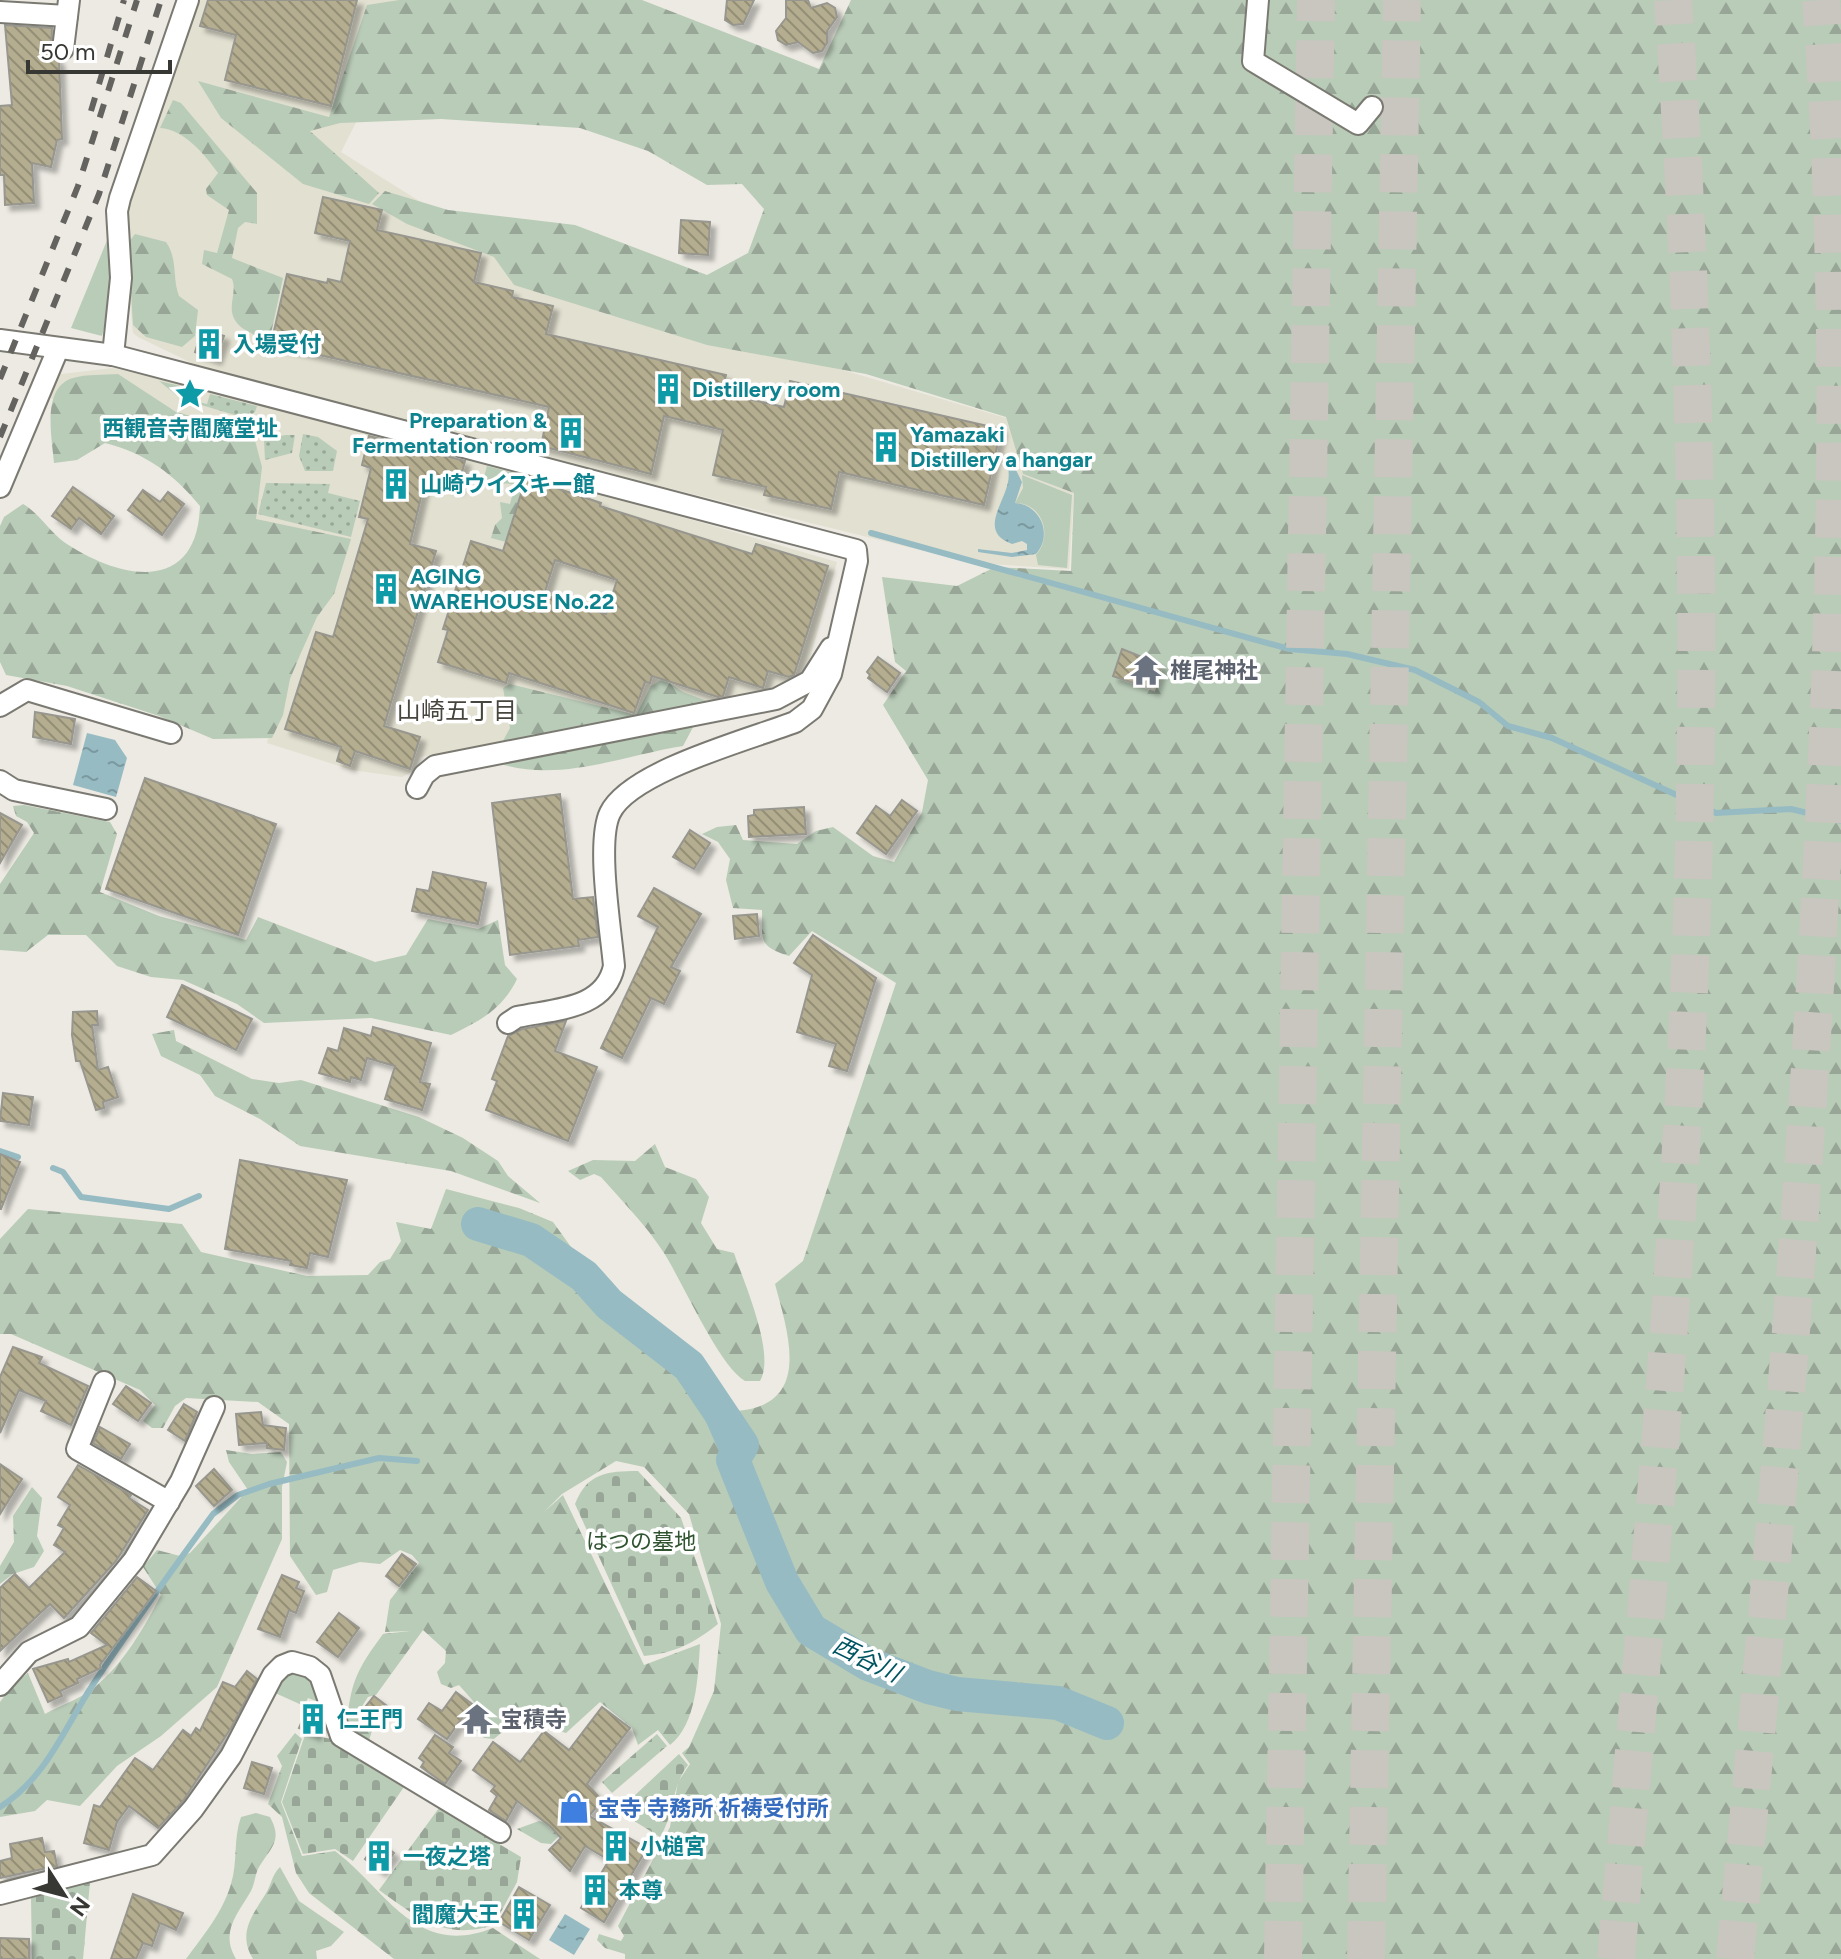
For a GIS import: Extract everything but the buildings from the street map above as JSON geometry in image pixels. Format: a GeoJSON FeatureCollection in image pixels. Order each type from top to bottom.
{"type":"FeatureCollection","features":[{"type":"Feature","properties":{"kind":"street"},"geometry":{"type":"LineString","coordinates":[[113,355],[119,307],[120,198],[188,0]]}},
{"type":"Feature","properties":{"kind":"street"},"geometry":{"type":"LineString","coordinates":[[1258,0],[1253,61],[1358,124],[1372,107]]}},
{"type":"Feature","properties":{"kind":"street"},"geometry":{"type":"LineString","coordinates":[[0,12],[68,8],[63,49]]}},
{"type":"Feature","properties":{"kind":"street"},"geometry":{"type":"LineString","coordinates":[[0,340],[113,355],[856,550],[857,561],[831,674],[812,709],[795,722],[659,772],[618,802],[606,828],[604,854],[614,966],[611,981],[603,993],[591,1000],[517,1017],[508,1023]]}},
{"type":"Feature","properties":{"kind":"street"},"geometry":{"type":"LineString","coordinates":[[0,487],[58,349]]}},
{"type":"Feature","properties":{"kind":"street"},"geometry":{"type":"LineString","coordinates":[[417,788],[424,775],[435,766],[776,699],[810,681],[825,661],[839,629]]}},
{"type":"Feature","properties":{"kind":"street"},"geometry":{"type":"LineString","coordinates":[[0,706],[27,690],[171,733]]}},
{"type":"Feature","properties":{"kind":"street"},"geometry":{"type":"LineString","coordinates":[[0,781],[14,790],[106,809]]}},
{"type":"Feature","properties":{"kind":"street"},"geometry":{"type":"LineString","coordinates":[[104,1382],[77,1449],[169,1502]]}},
{"type":"Feature","properties":{"kind":"street"},"geometry":{"type":"LineString","coordinates":[[0,1685],[29,1652],[79,1627],[134,1560],[169,1502],[214,1407]]}},
{"type":"Feature","properties":{"kind":"street"},"geometry":{"type":"LineString","coordinates":[[0,1894],[152,1855],[234,1756],[273,1675],[282,1666],[302,1664],[320,1675],[341,1736],[500,1832]]}},
{"type":"Feature","properties":{"kind":"shaded area"},"geometry":{"type":"Polygon","coordinates":[[[197,0],[418,0],[341,152],[553,285],[1006,418],[1023,474],[1074,493],[1069,569],[973,563],[225,379],[138,337],[133,333],[121,208],[197,0]]]}},
{"type":"Feature","properties":{"kind":"shaded area"},"geometry":{"type":"Polygon","coordinates":[[[113,368],[466,454],[837,562],[806,673],[792,682],[723,701],[420,757],[415,770],[402,777],[352,770],[267,743],[301,607],[149,449],[45,395],[53,375],[113,368]]]}},
{"type":"Feature","properties":{"kind":"green space"},"geometry":{"type":"Polygon","coordinates":[[[399,0],[642,0],[819,69],[851,0],[1841,0],[1841,1959],[625,1959],[625,1954],[605,1948],[597,1940],[599,1934],[621,1941],[624,1936],[618,1926],[670,1827],[678,1782],[690,1764],[682,1753],[689,1747],[714,1691],[721,1624],[689,1514],[644,1467],[616,1461],[562,1494],[544,1512],[563,1495],[644,1665],[700,1644],[691,1712],[679,1736],[670,1745],[658,1730],[638,1745],[632,1728],[600,1702],[566,1733],[519,1718],[494,1739],[484,1738],[467,1721],[474,1702],[459,1685],[451,1688],[441,1684],[437,1672],[445,1663],[446,1651],[423,1630],[376,1695],[368,1697],[359,1711],[374,1725],[369,1740],[347,1725],[350,1697],[361,1666],[383,1634],[410,1631],[385,1632],[390,1600],[419,1563],[412,1555],[400,1550],[380,1564],[360,1562],[333,1570],[327,1592],[316,1595],[290,1556],[289,1424],[258,1402],[186,1398],[175,1406],[163,1428],[152,1428],[143,1421],[155,1405],[140,1390],[11,1334],[0,1334],[0,1239],[28,1209],[182,1224],[201,1252],[307,1276],[368,1275],[380,1262],[390,1259],[401,1241],[396,1222],[431,1229],[446,1189],[519,1208],[553,1222],[617,1311],[633,1327],[681,1353],[721,1398],[737,1411],[761,1406],[777,1396],[786,1381],[789,1344],[775,1284],[803,1261],[896,983],[812,931],[789,956],[772,949],[762,935],[762,910],[733,908],[726,880],[730,859],[718,842],[702,834],[717,827],[736,825],[743,840],[797,844],[816,831],[833,827],[873,856],[894,862],[922,812],[928,780],[883,705],[906,671],[895,662],[882,577],[957,586],[995,567],[1071,571],[1074,493],[1023,474],[1006,417],[866,374],[707,345],[514,285],[494,257],[407,224],[372,204],[385,191],[448,210],[575,225],[707,275],[748,253],[764,209],[742,184],[707,185],[648,151],[580,128],[441,119],[340,123],[310,131],[379,193],[369,204],[303,184],[221,118],[198,81],[329,117],[367,5],[399,0]]]}},
{"type":"Feature","properties":{"kind":"green space"},"geometry":{"type":"Polygon","coordinates":[[[173,100],[181,103],[257,193],[257,224],[245,222],[238,228],[232,258],[283,278],[267,352],[262,351],[254,335],[241,327],[234,317],[232,279],[202,264],[204,250],[217,253],[229,210],[207,195],[206,189],[218,173],[207,159],[185,138],[169,129],[160,128],[173,100]]]}},
{"type":"Feature","properties":{"kind":"green space"},"geometry":{"type":"Polygon","coordinates":[[[135,234],[166,242],[172,255],[179,296],[198,310],[195,336],[182,347],[146,337],[133,325],[128,243],[135,234]]]}},
{"type":"Feature","properties":{"kind":"green space"},"geometry":{"type":"Polygon","coordinates":[[[112,236],[109,310],[102,336],[71,328],[108,238],[112,236]]]}},
{"type":"Feature","properties":{"kind":"green space"},"geometry":{"type":"Polygon","coordinates":[[[118,374],[176,412],[253,433],[262,467],[256,519],[351,539],[334,594],[317,617],[290,679],[283,715],[272,738],[213,739],[159,716],[67,686],[6,675],[0,662],[0,526],[4,517],[23,504],[64,542],[108,565],[131,571],[152,572],[170,567],[185,555],[196,535],[200,506],[180,484],[146,459],[105,443],[77,460],[54,463],[51,414],[56,392],[63,383],[73,378],[118,374]]]}},
{"type":"Feature","properties":{"kind":"green space"},"geometry":{"type":"Polygon","coordinates":[[[159,381],[185,387],[182,398],[207,404],[210,394],[257,406],[255,412],[245,418],[181,399],[159,381]]]}},
{"type":"Feature","properties":{"kind":"green space"},"geometry":{"type":"Polygon","coordinates":[[[303,434],[318,437],[337,451],[333,471],[305,471],[299,456],[303,434]]]}},
{"type":"Feature","properties":{"kind":"green space"},"geometry":{"type":"Polygon","coordinates":[[[295,435],[292,453],[265,460],[264,440],[295,435]]]}},
{"type":"Feature","properties":{"kind":"green space"},"geometry":{"type":"Polygon","coordinates":[[[487,466],[526,476],[506,542],[491,538],[495,525],[502,518],[500,502],[510,504],[515,485],[482,485],[487,466]]]}},
{"type":"Feature","properties":{"kind":"green space"},"geometry":{"type":"Polygon","coordinates":[[[1022,475],[1072,495],[1067,568],[1038,565],[1036,555],[1044,539],[1044,530],[1032,508],[1015,503],[1023,488],[1022,475]]]}},
{"type":"Feature","properties":{"kind":"green space"},"geometry":{"type":"Polygon","coordinates":[[[266,483],[330,484],[328,493],[360,501],[351,537],[258,514],[266,483]]]}},
{"type":"Feature","properties":{"kind":"green space"},"geometry":{"type":"Polygon","coordinates":[[[663,679],[683,692],[707,701],[683,746],[564,769],[516,768],[492,761],[510,728],[503,688],[510,684],[636,715],[651,686],[663,679]]]}},
{"type":"Feature","properties":{"kind":"green space"},"geometry":{"type":"Polygon","coordinates":[[[24,805],[110,822],[117,834],[100,892],[159,916],[246,940],[258,917],[375,962],[406,955],[428,919],[478,929],[498,920],[505,965],[517,979],[497,1006],[481,1019],[451,1035],[371,1018],[264,1023],[237,1004],[183,980],[151,977],[117,966],[86,935],[48,935],[26,952],[0,950],[0,884],[34,833],[27,822],[16,816],[13,806],[24,805]]]}},
{"type":"Feature","properties":{"kind":"green space"},"geometry":{"type":"Polygon","coordinates":[[[174,1030],[176,1041],[252,1079],[279,1083],[301,1080],[419,1117],[463,1138],[498,1161],[508,1176],[540,1203],[451,1171],[300,1146],[260,1119],[215,1096],[200,1075],[161,1056],[152,1034],[174,1030]]]}},
{"type":"Feature","properties":{"kind":"green space"},"geometry":{"type":"Polygon","coordinates":[[[655,1144],[665,1167],[696,1179],[709,1197],[701,1223],[717,1249],[734,1253],[761,1337],[764,1369],[760,1381],[745,1381],[724,1359],[664,1253],[601,1177],[594,1174],[580,1180],[568,1171],[593,1160],[635,1161],[655,1144]]]}},
{"type":"Feature","properties":{"kind":"green space"},"geometry":{"type":"Polygon","coordinates":[[[226,1450],[252,1454],[281,1452],[287,1462],[282,1487],[282,1539],[217,1687],[161,1736],[117,1766],[80,1806],[47,1800],[35,1811],[0,1817],[0,1702],[12,1686],[28,1673],[45,1714],[89,1691],[115,1667],[161,1595],[143,1567],[157,1550],[180,1556],[190,1553],[248,1490],[229,1462],[226,1450]]]}},
{"type":"Feature","properties":{"kind":"green space","name":"はつの墓地"},"geometry":{"type":"Polygon","coordinates":[[[638,1471],[681,1518],[718,1624],[684,1646],[644,1656],[575,1504],[586,1486],[599,1476],[638,1471]]]}},
{"type":"Feature","properties":{"kind":"green space"},"geometry":{"type":"Polygon","coordinates":[[[32,1487],[42,1498],[37,1536],[44,1551],[34,1567],[13,1574],[0,1584],[0,1566],[14,1542],[13,1516],[32,1487]]]}},
{"type":"Feature","properties":{"kind":"green space"},"geometry":{"type":"Polygon","coordinates":[[[301,1671],[310,1677],[318,1694],[316,1701],[308,1698],[304,1706],[273,1692],[288,1673],[301,1671]]]}},
{"type":"Feature","properties":{"kind":"green space"},"geometry":{"type":"Polygon","coordinates":[[[295,1733],[302,1739],[281,1802],[302,1856],[335,1851],[404,1915],[422,1927],[443,1934],[466,1935],[493,1928],[540,1959],[394,1959],[309,1893],[296,1873],[282,1817],[268,1804],[282,1766],[277,1756],[295,1733]]]}},
{"type":"Feature","properties":{"kind":"green space"},"geometry":{"type":"Polygon","coordinates":[[[657,1734],[667,1746],[612,1793],[602,1782],[657,1734]]]}},
{"type":"Feature","properties":{"kind":"green space"},"geometry":{"type":"Polygon","coordinates":[[[305,1735],[333,1739],[406,1784],[353,1861],[335,1849],[303,1854],[282,1802],[305,1735]]]}},
{"type":"Feature","properties":{"kind":"green space"},"geometry":{"type":"Polygon","coordinates":[[[679,1754],[688,1765],[678,1783],[660,1837],[618,1811],[679,1754]]]}},
{"type":"Feature","properties":{"kind":"green space"},"geometry":{"type":"Polygon","coordinates":[[[439,1808],[521,1857],[517,1882],[494,1925],[460,1930],[432,1924],[379,1890],[439,1808]]]}},
{"type":"Feature","properties":{"kind":"green space"},"geometry":{"type":"Polygon","coordinates":[[[256,1813],[270,1817],[275,1838],[232,1924],[231,1949],[236,1959],[186,1959],[212,1923],[227,1894],[233,1876],[241,1817],[256,1813]]]}},
{"type":"Feature","properties":{"kind":"green space"},"geometry":{"type":"Polygon","coordinates":[[[539,1821],[548,1823],[559,1836],[551,1844],[541,1843],[517,1829],[539,1821]]]}},
{"type":"Feature","properties":{"kind":"green space"},"geometry":{"type":"Polygon","coordinates":[[[280,1867],[299,1901],[344,1932],[331,1946],[316,1951],[317,1959],[253,1959],[249,1950],[248,1926],[280,1867]]]}},
{"type":"Feature","properties":{"kind":"green space"},"geometry":{"type":"Polygon","coordinates":[[[90,1882],[83,1959],[32,1959],[31,1898],[90,1882]]]}},
{"type":"Feature","properties":{"kind":"water"},"geometry":{"type":"Polygon","coordinates":[[[1009,456],[1022,482],[1015,503],[1032,509],[1042,522],[1044,538],[1036,554],[1012,557],[978,552],[978,549],[1012,553],[1027,550],[1027,544],[1022,541],[1012,544],[996,532],[996,517],[1008,482],[1009,456]]]}},
{"type":"Feature","properties":{"kind":"water"},"geometry":{"type":"Polygon","coordinates":[[[87,733],[115,740],[127,758],[116,797],[73,785],[87,733]]]}},
{"type":"Feature","properties":{"kind":"water"},"geometry":{"type":"Polygon","coordinates":[[[565,1914],[590,1929],[574,1955],[549,1940],[565,1914]]]}},
{"type":"Feature","properties":{"kind":"waterway"},"geometry":{"type":"LineString","coordinates":[[871,533],[1289,649],[1347,654],[1415,670],[1479,702],[1508,726],[1552,738],[1716,813],[1791,809],[1841,821]]}},
{"type":"Feature","properties":{"kind":"waterway"},"geometry":{"type":"LineString","coordinates":[[0,1151],[18,1157]]}},
{"type":"Feature","properties":{"kind":"waterway"},"geometry":{"type":"LineString","coordinates":[[53,1168],[63,1172],[81,1197],[169,1209],[199,1196]]}},
{"type":"Feature","properties":{"kind":"waterway","name":"西谷川"},"geometry":{"type":"LineString","coordinates":[[478,1224],[531,1240],[584,1276],[609,1304],[689,1366],[742,1445],[733,1460],[782,1582],[811,1630],[868,1664],[928,1687],[957,1694],[1058,1703],[1107,1723]]}},
{"type":"Feature","properties":{"kind":"waterway","name":"西谷川"},"geometry":{"type":"LineString","coordinates":[[681,1357],[723,1453],[733,1460]]}},
{"type":"Feature","properties":{"kind":"waterway"},"geometry":{"type":"LineString","coordinates":[[0,1807],[30,1782],[53,1752],[106,1664],[213,1514],[238,1495],[269,1484],[379,1458],[417,1461]]}},
{"type":"Feature","properties":{"kind":"tunnel"},"geometry":{"type":"LineString","coordinates":[[1283,1959],[1316,0]]}},
{"type":"Feature","properties":{"kind":"tunnel"},"geometry":{"type":"LineString","coordinates":[[1366,1959],[1402,0]]}},
{"type":"Feature","properties":{"kind":"tunnel"},"geometry":{"type":"LineString","coordinates":[[1616,1959],[1677,1214],[1694,845],[1695,483],[1687,242],[1673,0]]}},
{"type":"Feature","properties":{"kind":"tunnel"},"geometry":{"type":"LineString","coordinates":[[1735,1959],[1775,1524],[1809,1089],[1829,698],[1835,499],[1834,299],[1821,0]]}},
{"type":"Feature","properties":{"kind":"railway"},"geometry":{"type":"LineString","coordinates":[[91,111],[124,0]]}},
{"type":"Feature","properties":{"kind":"railway"},"geometry":{"type":"LineString","coordinates":[[0,379],[78,186],[137,0]]}},
{"type":"Feature","properties":{"kind":"railway"},"geometry":{"type":"LineString","coordinates":[[0,437],[99,194],[161,0]]}},
{"type":"Feature","properties":{"kind":"place","name":"入場受付"},"geometry":{"type":"Point","coordinates":[209,344]}},
{"type":"Feature","properties":{"kind":"place","name":"Distillery room"},"geometry":{"type":"Point","coordinates":[668,389]}},
{"type":"Feature","properties":{"kind":"place","name":"西観音寺閻魔堂址"},"geometry":{"type":"Point","coordinates":[190,394]}},
{"type":"Feature","properties":{"kind":"place","name":"Preparation & Fermentation room"},"geometry":{"type":"Point","coordinates":[571,433]}},
{"type":"Feature","properties":{"kind":"place","name":"Yamazaki Distillery a hangar"},"geometry":{"type":"Point","coordinates":[886,447]}},
{"type":"Feature","properties":{"kind":"place","name":"山崎ウイスキー館"},"geometry":{"type":"Point","coordinates":[396,484]}},
{"type":"Feature","properties":{"kind":"place","name":"AGING WAREHOUSE No.22"},"geometry":{"type":"Point","coordinates":[386,589]}},
{"type":"Feature","properties":{"kind":"place","name":"椎尾神社"},"geometry":{"type":"Point","coordinates":[1146,670]}},
{"type":"Feature","properties":{"kind":"place","name":"仁王門"},"geometry":{"type":"Point","coordinates":[313,1719]}},
{"type":"Feature","properties":{"kind":"place","name":"宝積寺"},"geometry":{"type":"Point","coordinates":[477,1719]}},
{"type":"Feature","properties":{"kind":"place","name":"宝寺 寺務所 祈祷受付所"},"geometry":{"type":"Point","coordinates":[574,1808]}},
{"type":"Feature","properties":{"kind":"place","name":"小槌宮"},"geometry":{"type":"Point","coordinates":[616,1846]}},
{"type":"Feature","properties":{"kind":"place","name":"一夜之塔"},"geometry":{"type":"Point","coordinates":[379,1856]}},
{"type":"Feature","properties":{"kind":"place","name":"本尊"},"geometry":{"type":"Point","coordinates":[595,1890]}},
{"type":"Feature","properties":{"kind":"place","name":"閻魔大王"},"geometry":{"type":"Point","coordinates":[524,1914]}},
{"type":"Feature","properties":{"kind":"district","name":"山崎五丁目"},"geometry":{"type":"Point","coordinates":[457,710]}}]}
